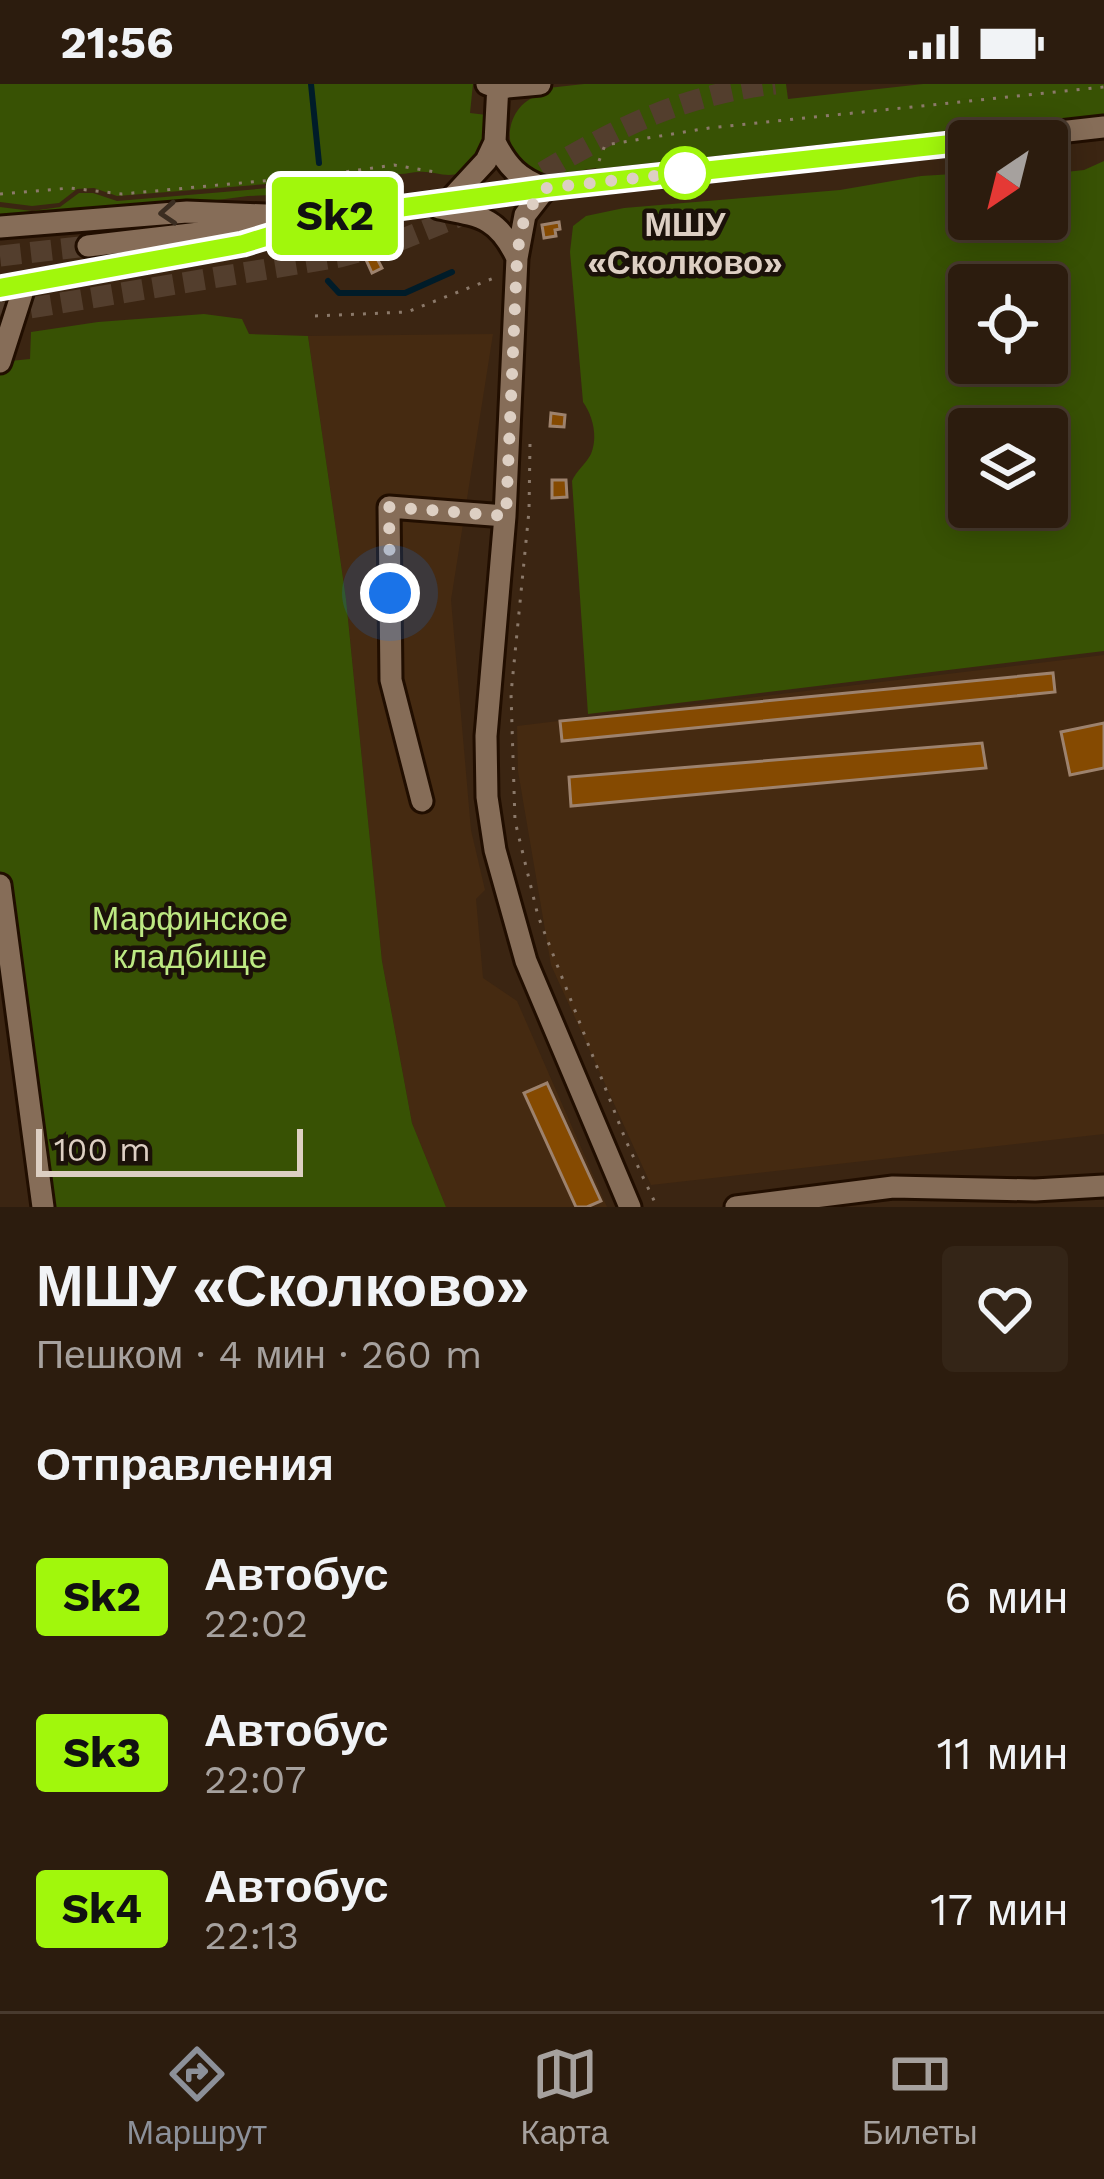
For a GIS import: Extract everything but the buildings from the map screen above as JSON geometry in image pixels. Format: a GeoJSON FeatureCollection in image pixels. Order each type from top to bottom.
{"type":"FeatureCollection","features":[{"type":"Feature","properties":{"kind":"street"},"geometry":{"type":"LineString","coordinates":[[449,201],[486,161],[495,142],[494,85],[540,84]]}},
{"type":"Feature","properties":{"kind":"street"},"geometry":{"type":"LineString","coordinates":[[1068,132],[1104,128]]}},
{"type":"Feature","properties":{"kind":"street"},"geometry":{"type":"LineString","coordinates":[[495,142],[518,176],[546,188]]}},
{"type":"Feature","properties":{"kind":"street"},"geometry":{"type":"LineString","coordinates":[[88,246],[546,188],[948,144]]}},
{"type":"Feature","properties":{"kind":"street"},"geometry":{"type":"LineString","coordinates":[[512,266],[525,215],[546,188]]}},
{"type":"Feature","properties":{"kind":"street"},"geometry":{"type":"LineString","coordinates":[[421,205],[477,216],[493,222],[506,235],[512,266],[506,516],[486,736],[487,797],[495,850],[526,961],[630,1207]]}},
{"type":"Feature","properties":{"kind":"street"},"geometry":{"type":"LineString","coordinates":[[0,226],[187,212],[327,217]]}},
{"type":"Feature","properties":{"kind":"street"},"geometry":{"type":"LineString","coordinates":[[0,288],[243,244],[327,217]]}},
{"type":"Feature","properties":{"kind":"street"},"geometry":{"type":"LineString","coordinates":[[0,362],[25,284]]}},
{"type":"Feature","properties":{"kind":"street"},"geometry":{"type":"LineString","coordinates":[[422,801],[391,680],[389,507],[506,516]]}},
{"type":"Feature","properties":{"kind":"street"},"geometry":{"type":"LineString","coordinates":[[0,885],[43,1207]]}},
{"type":"Feature","properties":{"kind":"street"},"geometry":{"type":"LineString","coordinates":[[736,1207],[893,1187],[1035,1190],[1104,1186]]}},
{"type":"Feature","properties":{"kind":"path"},"geometry":{"type":"LineString","coordinates":[[598,169],[605,145],[710,128],[1104,87]]}},
{"type":"Feature","properties":{"kind":"path"},"geometry":{"type":"LineString","coordinates":[[0,194],[70,188],[122,194],[394,164],[435,172]]}},
{"type":"Feature","properties":{"kind":"path"},"geometry":{"type":"LineString","coordinates":[[315,316],[407,312],[512,266]]}},
{"type":"Feature","properties":{"kind":"path"},"geometry":{"type":"LineString","coordinates":[[530,444],[529,511],[511,694],[515,820],[538,916],[656,1207]]}},
{"type":"Feature","properties":{"kind":"shaded area"},"geometry":{"type":"Polygon","coordinates":[[[493,334],[451,600],[471,830],[485,890],[476,899],[483,978],[517,1001],[607,1207],[446,1207],[412,1123],[382,961],[346,599],[308,336],[493,334]]]}},
{"type":"Feature","properties":{"kind":"shaded area"},"geometry":{"type":"Polygon","coordinates":[[[1104,655],[1104,1134],[651,1185],[551,965],[518,771],[517,726],[1104,655]]]}},
{"type":"Feature","properties":{"kind":"green space"},"geometry":{"type":"Polygon","coordinates":[[[0,84],[473,84],[470,113],[487,115],[479,154],[460,173],[417,172],[294,187],[294,194],[0,217],[0,207],[32,211],[60,207],[79,193],[117,201],[293,186],[292,182],[117,196],[94,188],[77,189],[59,203],[0,202],[0,84]]]}},
{"type":"Feature","properties":{"kind":"green space"},"geometry":{"type":"Polygon","coordinates":[[[584,84],[786,84],[788,99],[923,84],[1104,84],[1104,117],[948,120],[948,135],[598,174],[596,168],[554,174],[530,170],[513,152],[510,141],[513,118],[528,100],[540,95],[539,89],[584,84]]]}},
{"type":"Feature","properties":{"kind":"green space"},"geometry":{"type":"Polygon","coordinates":[[[1104,161],[1104,651],[588,714],[572,481],[591,454],[594,434],[583,402],[570,252],[573,226],[586,216],[624,208],[840,190],[948,174],[948,240],[1068,240],[1068,172],[1104,161]]]}},
{"type":"Feature","properties":{"kind":"green space","name":"Марфинское кладбище"},"geometry":{"type":"Polygon","coordinates":[[[204,314],[242,319],[249,334],[308,336],[346,599],[382,961],[412,1123],[446,1207],[56,1207],[0,956],[0,362],[30,359],[31,332],[204,314]]]}},
{"type":"Feature","properties":{"kind":"waterway"},"geometry":{"type":"LineString","coordinates":[[311,84],[319,163]]}},
{"type":"Feature","properties":{"kind":"waterway"},"geometry":{"type":"LineString","coordinates":[[328,281],[339,293],[405,293],[452,272]]}},
{"type":"Feature","properties":{"kind":"tunnel"},"geometry":{"type":"LineString","coordinates":[[516,188],[670,108],[775,84]]}},
{"type":"Feature","properties":{"kind":"tunnel"},"geometry":{"type":"LineString","coordinates":[[0,313],[340,257],[398,241],[473,211]]}},
{"type":"Feature","properties":{"kind":"tunnel"},"geometry":{"type":"LineString","coordinates":[[0,256],[88,246]]}},
{"type":"Feature","properties":{"kind":"bus line","name":"Sk2"},"geometry":{"type":"LineString","coordinates":[[0,288],[243,244],[331,217],[546,188],[948,144]]}},
{"type":"Feature","properties":{"kind":"place","name":"МШУ «Сколково»"},"geometry":{"type":"Point","coordinates":[685,173]}},
{"type":"Feature","properties":{"kind":"route"},"geometry":{"type":"LineString","coordinates":[[390,593],[389,507],[506,516],[517,258],[521,225],[530,205],[546,188],[691,172],[685,173]]}}]}
